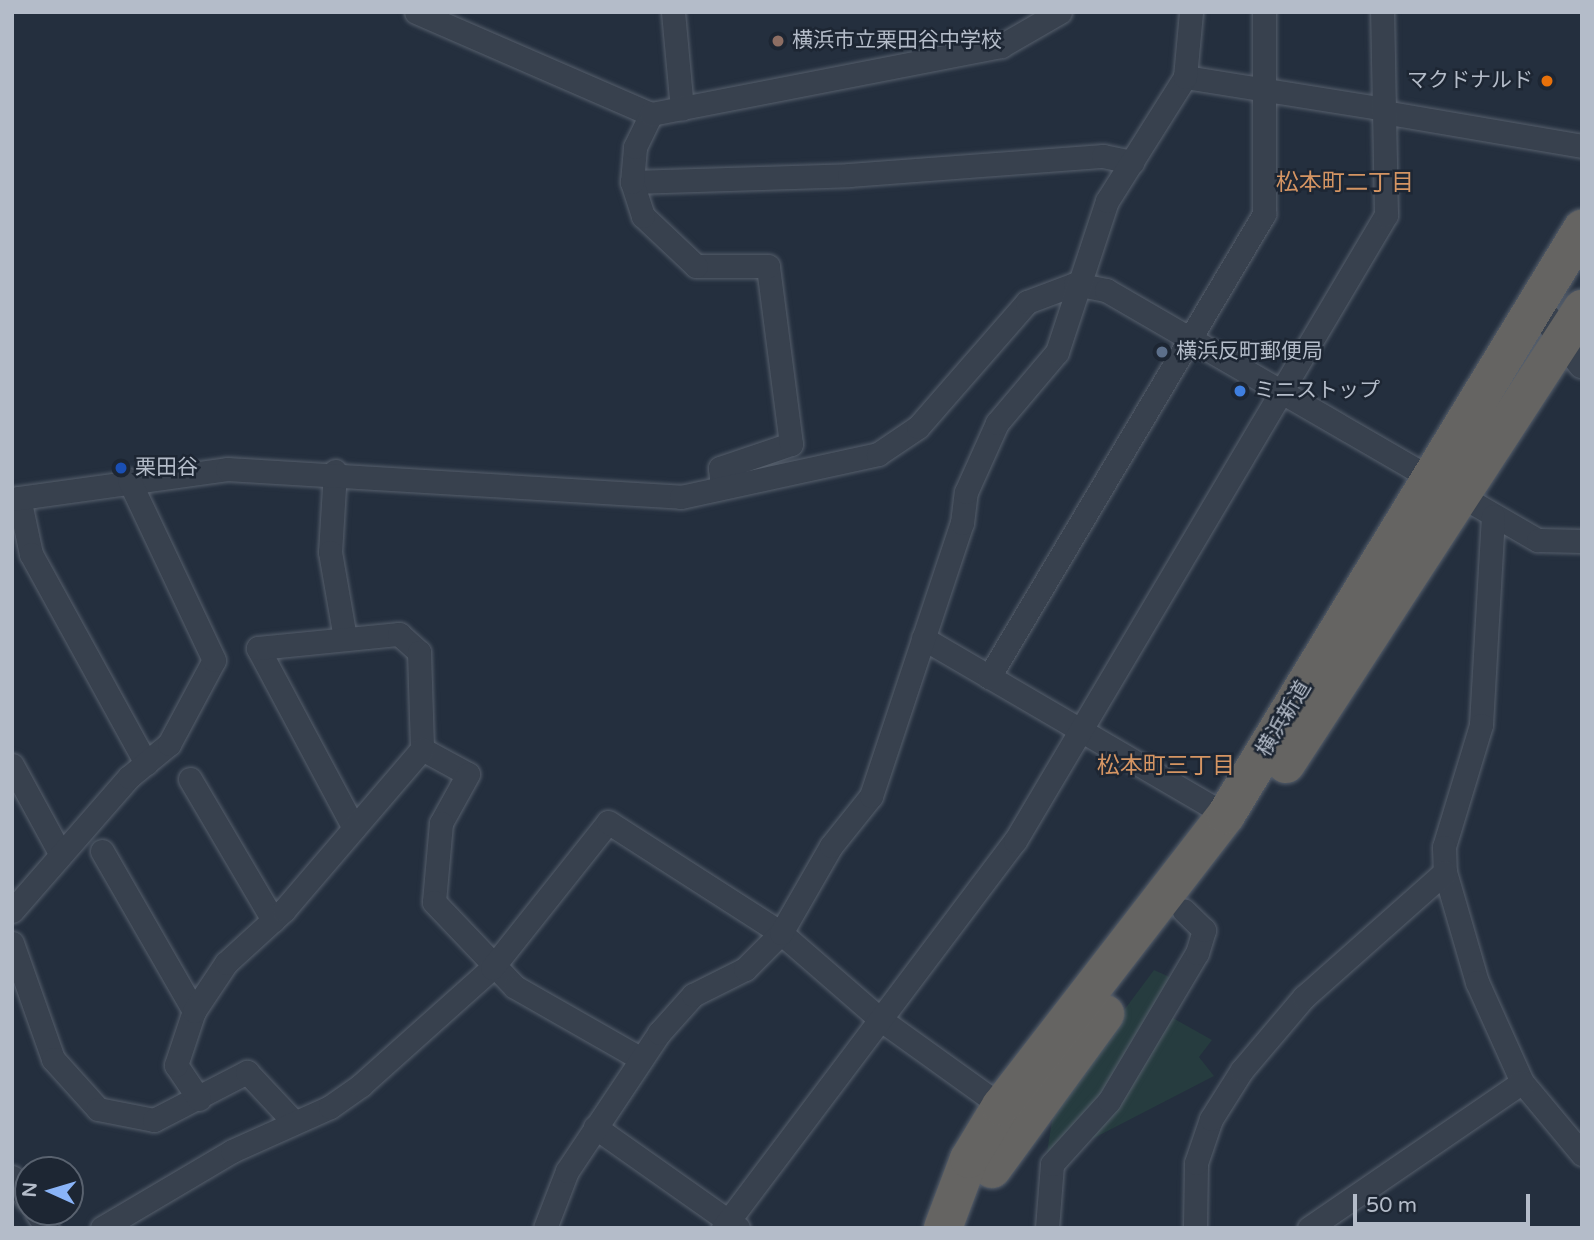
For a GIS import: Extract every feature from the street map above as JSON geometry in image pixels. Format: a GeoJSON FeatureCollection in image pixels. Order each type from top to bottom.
{"type":"FeatureCollection","features":[{"type":"Feature","properties":{"kind":"highway","name":"横浜新道"},"geometry":{"type":"LineString","coordinates":[[965,1228],[1016,1131],[1244,830],[1444,485],[1582,229]]}},
{"type":"Feature","properties":{"kind":"highway","name":"横浜新道"},"geometry":{"type":"LineString","coordinates":[[943,1228],[969,1159],[1001,1106],[1226,815],[1444,485],[1577,331]]}},
{"type":"Feature","properties":{"kind":"street"},"geometry":{"type":"LineString","coordinates":[[416,12],[650,114],[736,102],[810,78],[910,69],[988,49],[1060,12]]}},
{"type":"Feature","properties":{"kind":"street"},"geometry":{"type":"LineString","coordinates":[[673,12],[682,109]]}},
{"type":"Feature","properties":{"kind":"street"},"geometry":{"type":"LineString","coordinates":[[545,1228],[567,1171],[641,1059],[693,995],[745,969],[781,933],[831,845],[871,796],[923,639],[966,492],[997,423],[1057,352],[1075,284],[1107,201],[1185,77],[1191,12]]}},
{"type":"Feature","properties":{"kind":"street"},"geometry":{"type":"LineString","coordinates":[[989,677],[1193,341],[1264,214],[1264,12]]}},
{"type":"Feature","properties":{"kind":"street"},"geometry":{"type":"LineString","coordinates":[[595,1127],[730,1225],[880,1019],[1015,841],[1386,215],[1382,12]]}},
{"type":"Feature","properties":{"kind":"street"},"geometry":{"type":"LineString","coordinates":[[1185,77],[1582,146]]}},
{"type":"Feature","properties":{"kind":"street"},"geometry":{"type":"LineString","coordinates":[[650,114],[635,147],[632,182],[643,216],[696,266],[768,266],[791,444],[720,468],[722,487]]}},
{"type":"Feature","properties":{"kind":"street"},"geometry":{"type":"LineString","coordinates":[[632,182],[849,175],[1103,156],[1132,162]]}},
{"type":"Feature","properties":{"kind":"street"},"geometry":{"type":"LineString","coordinates":[[146,763],[31,554],[16,499],[129,480],[227,469],[335,471],[681,497],[878,454],[918,427],[1027,302],[1075,284],[1105,290],[1538,540],[1581,546]]}},
{"type":"Feature","properties":{"kind":"street"},"geometry":{"type":"LineString","coordinates":[[1545,298],[1577,331]]}},
{"type":"Feature","properties":{"kind":"street"},"geometry":{"type":"LineString","coordinates":[[335,471],[330,552],[345,638]]}},
{"type":"Feature","properties":{"kind":"street"},"geometry":{"type":"LineString","coordinates":[[12,911],[146,763],[169,744],[218,653],[129,480]]}},
{"type":"Feature","properties":{"kind":"street"},"geometry":{"type":"LineString","coordinates":[[1493,516],[1481,725],[1444,847],[1445,872],[1477,982],[1522,1082],[1582,1154]]}},
{"type":"Feature","properties":{"kind":"street"},"geometry":{"type":"LineString","coordinates":[[199,1099],[176,1065],[194,1011],[226,963],[273,920],[354,828],[422,749],[419,652],[399,634],[253,649],[354,828]]}},
{"type":"Feature","properties":{"kind":"street"},"geometry":{"type":"LineString","coordinates":[[923,639],[1226,815]]}},
{"type":"Feature","properties":{"kind":"street"},"geometry":{"type":"LineString","coordinates":[[422,749],[468,774],[441,823],[434,902],[492,968],[641,1059]]}},
{"type":"Feature","properties":{"kind":"street"},"geometry":{"type":"LineString","coordinates":[[12,765],[61,855]]}},
{"type":"Feature","properties":{"kind":"street"},"geometry":{"type":"LineString","coordinates":[[190,779],[273,920]]}},
{"type":"Feature","properties":{"kind":"street"},"geometry":{"type":"LineString","coordinates":[[102,1228],[295,1122],[330,1107],[361,1085],[492,968],[608,822],[781,933],[880,1019],[1001,1106]]}},
{"type":"Feature","properties":{"kind":"street"},"geometry":{"type":"LineString","coordinates":[[102,851],[194,1011]]}},
{"type":"Feature","properties":{"kind":"street"},"geometry":{"type":"LineString","coordinates":[[1195,1228],[1196,1163],[1211,1119],[1242,1070],[1304,997],[1445,872]]}},
{"type":"Feature","properties":{"kind":"street"},"geometry":{"type":"LineString","coordinates":[[1047,1228],[1052,1164],[1109,1101],[1197,953],[1204,930],[1184,911]]}},
{"type":"Feature","properties":{"kind":"street"},"geometry":{"type":"LineString","coordinates":[[12,943],[53,1059],[72,1087],[98,1109],[126,1118],[155,1121],[247,1072],[295,1122]]}},
{"type":"Feature","properties":{"kind":"street"},"geometry":{"type":"LineString","coordinates":[[1309,1228],[1522,1082]]}},
{"type":"Feature","properties":{"kind":"green space"},"geometry":{"type":"Polygon","coordinates":[[[1154,970],[1172,978],[1155,1008],[1212,1040],[1199,1057],[1214,1076],[1094,1138],[1047,1152],[1055,1103],[1154,970]]]}},
{"type":"Feature","properties":{"kind":"place","name":"横浜市立栗田谷中学校"},"geometry":{"type":"Point","coordinates":[778,41]}},
{"type":"Feature","properties":{"kind":"place","name":"マクドナルド"},"geometry":{"type":"Point","coordinates":[1547,81]}},
{"type":"Feature","properties":{"kind":"place","name":"横浜反町郵便局"},"geometry":{"type":"Point","coordinates":[1162,352]}},
{"type":"Feature","properties":{"kind":"place","name":"ミニストップ"},"geometry":{"type":"Point","coordinates":[1240,391]}},
{"type":"Feature","properties":{"kind":"place","name":"栗田谷"},"geometry":{"type":"Point","coordinates":[121,468]}},
{"type":"Feature","properties":{"kind":"district","name":"松本町二丁目"},"geometry":{"type":"Point","coordinates":[1345,183]}},
{"type":"Feature","properties":{"kind":"district","name":"松本町三丁目"},"geometry":{"type":"Point","coordinates":[1166,766]}}]}
